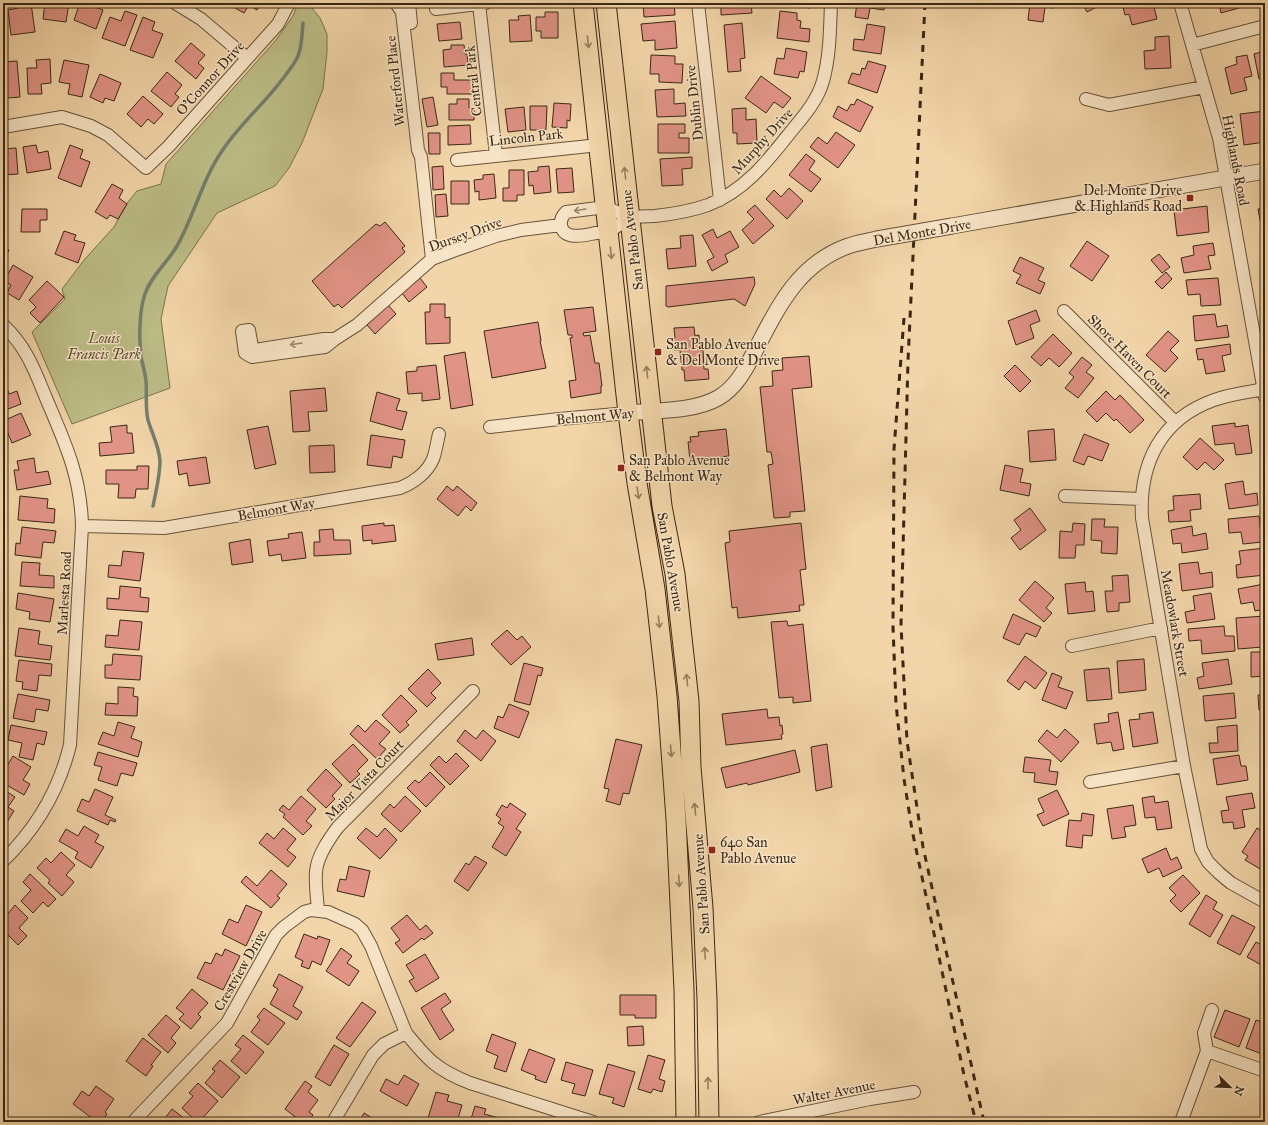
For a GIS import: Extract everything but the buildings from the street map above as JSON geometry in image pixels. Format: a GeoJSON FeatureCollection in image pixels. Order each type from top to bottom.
{"type":"FeatureCollection","features":[{"type":"Feature","properties":{"kind":"main road","name":"San Pablo Avenue"},"geometry":{"type":"LineString","coordinates":[[583,3],[628,413],[637,483],[657,602],[673,774],[684,990],[686,1122]]}},
{"type":"Feature","properties":{"kind":"main road","name":"San Pablo Avenue"},"geometry":{"type":"LineString","coordinates":[[606,3],[662,506],[678,592],[689,701],[691,767],[703,908],[707,999],[708,1122]]}},
{"type":"Feature","properties":{"kind":"street"},"geometry":{"type":"LineString","coordinates":[[175,3],[201,19],[247,58]]}},
{"type":"Feature","properties":{"kind":"street","name":"O'Connor Drive"},"geometry":{"type":"LineString","coordinates":[[3,127],[62,117],[91,126],[108,135],[146,168],[169,146],[278,24],[290,3]]}},
{"type":"Feature","properties":{"kind":"street","name":"Waterford Place"},"geometry":{"type":"LineString","coordinates":[[396,3],[402,12],[418,150],[421,157],[432,259]]}},
{"type":"Feature","properties":{"kind":"street","name":"Waterford Place"},"geometry":{"type":"LineString","coordinates":[[409,3],[425,150],[421,157]]}},
{"type":"Feature","properties":{"kind":"street"},"geometry":{"type":"LineString","coordinates":[[436,9],[482,3]]}},
{"type":"Feature","properties":{"kind":"street","name":"Central Park"},"geometry":{"type":"LineString","coordinates":[[482,3],[496,155]]}},
{"type":"Feature","properties":{"kind":"street","name":"Dublin Drive"},"geometry":{"type":"LineString","coordinates":[[698,3],[720,200]]}},
{"type":"Feature","properties":{"kind":"street","name":"Murphy Drive"},"geometry":{"type":"LineString","coordinates":[[630,218],[671,214],[696,209],[720,200],[738,188],[758,171],[800,121],[817,96],[823,82],[826,67],[831,3]]}},
{"type":"Feature","properties":{"kind":"street","name":"Highlands Road"},"geometry":{"type":"LineString","coordinates":[[1180,3],[1218,138],[1265,391]]}},
{"type":"Feature","properties":{"kind":"street"},"geometry":{"type":"LineString","coordinates":[[1192,45],[1265,26]]}},
{"type":"Feature","properties":{"kind":"street"},"geometry":{"type":"LineString","coordinates":[[1086,99],[1109,105],[1204,87]]}},
{"type":"Feature","properties":{"kind":"street","name":"Lincoln Park"},"geometry":{"type":"LineString","coordinates":[[457,160],[599,145]]}},
{"type":"Feature","properties":{"kind":"street","name":"Del Monte Drive"},"geometry":{"type":"LineString","coordinates":[[652,411],[678,409],[702,404],[722,396],[731,388],[742,374],[781,302],[795,283],[819,262],[836,251],[855,244],[877,239],[1265,172]]}},
{"type":"Feature","properties":{"kind":"street"},"geometry":{"type":"LineString","coordinates":[[606,206],[630,218],[609,232],[573,236],[565,232],[561,225],[562,219],[566,212],[606,206]]}},
{"type":"Feature","properties":{"kind":"street","name":"Dursey Drive"},"geometry":{"type":"LineString","coordinates":[[335,339],[324,339],[254,350],[252,348],[250,330],[242,331],[245,353],[252,357],[325,347],[335,339],[357,326],[432,259],[496,236],[521,230],[561,225]]}},
{"type":"Feature","properties":{"kind":"street","name":"Shore Haven Court"},"geometry":{"type":"LineString","coordinates":[[1064,311],[1175,422]]}},
{"type":"Feature","properties":{"kind":"street","name":"Marlesta Road"},"geometry":{"type":"LineString","coordinates":[[3,325],[16,338],[26,353],[65,442],[74,467],[80,497],[82,526],[70,745],[67,758],[58,783],[44,809],[23,841],[3,861]]}},
{"type":"Feature","properties":{"kind":"street","name":"Meadowlark Street"},"geometry":{"type":"LineString","coordinates":[[1265,391],[1215,399],[1187,413],[1175,422],[1165,433],[1150,459],[1145,473],[1141,499],[1142,518],[1184,766],[1201,849],[1204,856],[1213,868],[1226,879],[1265,902]]}},
{"type":"Feature","properties":{"kind":"street","name":"Belmont Way"},"geometry":{"type":"LineString","coordinates":[[490,427],[568,418],[652,411]]}},
{"type":"Feature","properties":{"kind":"street","name":"Belmont Way"},"geometry":{"type":"LineString","coordinates":[[82,526],[164,528],[400,488],[416,479],[429,466],[433,459],[439,434]]}},
{"type":"Feature","properties":{"kind":"street"},"geometry":{"type":"LineString","coordinates":[[1065,496],[1141,499]]}},
{"type":"Feature","properties":{"kind":"street"},"geometry":{"type":"LineString","coordinates":[[1072,646],[1161,628]]}},
{"type":"Feature","properties":{"kind":"street","name":"Major Vista Court"},"geometry":{"type":"LineString","coordinates":[[318,910],[316,871],[330,837],[338,827],[473,691]]}},
{"type":"Feature","properties":{"kind":"street"},"geometry":{"type":"LineString","coordinates":[[1090,782],[1184,766]]}},
{"type":"Feature","properties":{"kind":"street"},"geometry":{"type":"LineString","coordinates":[[318,910],[328,912],[355,924],[362,930],[371,946],[406,1033],[439,1068],[454,1077],[593,1122]]}},
{"type":"Feature","properties":{"kind":"street","name":"Crestview Drive"},"geometry":{"type":"LineString","coordinates":[[133,1122],[227,1023],[276,935],[304,912],[318,910]]}},
{"type":"Feature","properties":{"kind":"street"},"geometry":{"type":"LineString","coordinates":[[1181,1122],[1207,1051],[1204,1033],[1212,1010]]}},
{"type":"Feature","properties":{"kind":"street"},"geometry":{"type":"LineString","coordinates":[[333,1122],[373,1055],[384,1044],[406,1033]]}},
{"type":"Feature","properties":{"kind":"street"},"geometry":{"type":"LineString","coordinates":[[1207,1051],[1265,1071]]}},
{"type":"Feature","properties":{"kind":"street","name":"Walter Avenue"},"geometry":{"type":"LineString","coordinates":[[759,1122],[914,1092]]}},
{"type":"Feature","properties":{"kind":"green space","name":"Louis Francis Park"},"geometry":{"type":"Polygon","coordinates":[[[298,3],[308,3],[320,18],[327,34],[327,52],[323,89],[302,143],[289,168],[275,186],[217,213],[168,286],[161,319],[170,388],[72,424],[32,332],[65,299],[62,289],[85,259],[114,227],[128,202],[137,191],[161,184],[166,164],[276,40],[293,16],[298,3]]]}},
{"type":"Feature","properties":{"kind":"waterway"},"geometry":{"type":"LineString","coordinates":[[153,506],[159,478],[160,461],[147,415],[146,381],[140,350],[141,317],[145,294],[151,281],[177,246],[203,186],[222,151],[236,132],[274,90],[294,63],[298,56],[302,40],[303,23]]}},
{"type":"Feature","properties":{"kind":"railway"},"geometry":{"type":"LineString","coordinates":[[925,3],[908,361],[901,625],[907,741],[923,847],[984,1122]]}},
{"type":"Feature","properties":{"kind":"railway"},"geometry":{"type":"LineString","coordinates":[[904,318],[894,449],[893,627],[896,704],[904,779],[912,830],[964,1075],[976,1122]]}},
{"type":"Feature","properties":{"kind":"place","name":"Del Monte Drive & Highlands Road"},"geometry":{"type":"Point","coordinates":[1190,198]}},
{"type":"Feature","properties":{"kind":"place","name":"San Pablo Avenue & Del Monte Drive"},"geometry":{"type":"Point","coordinates":[658,352]}},
{"type":"Feature","properties":{"kind":"place","name":"San Pablo Avenue & Belmont Way"},"geometry":{"type":"Point","coordinates":[621,468]}},
{"type":"Feature","properties":{"kind":"place","name":"640 San Pablo Avenue"},"geometry":{"type":"Point","coordinates":[712,850]}}]}
